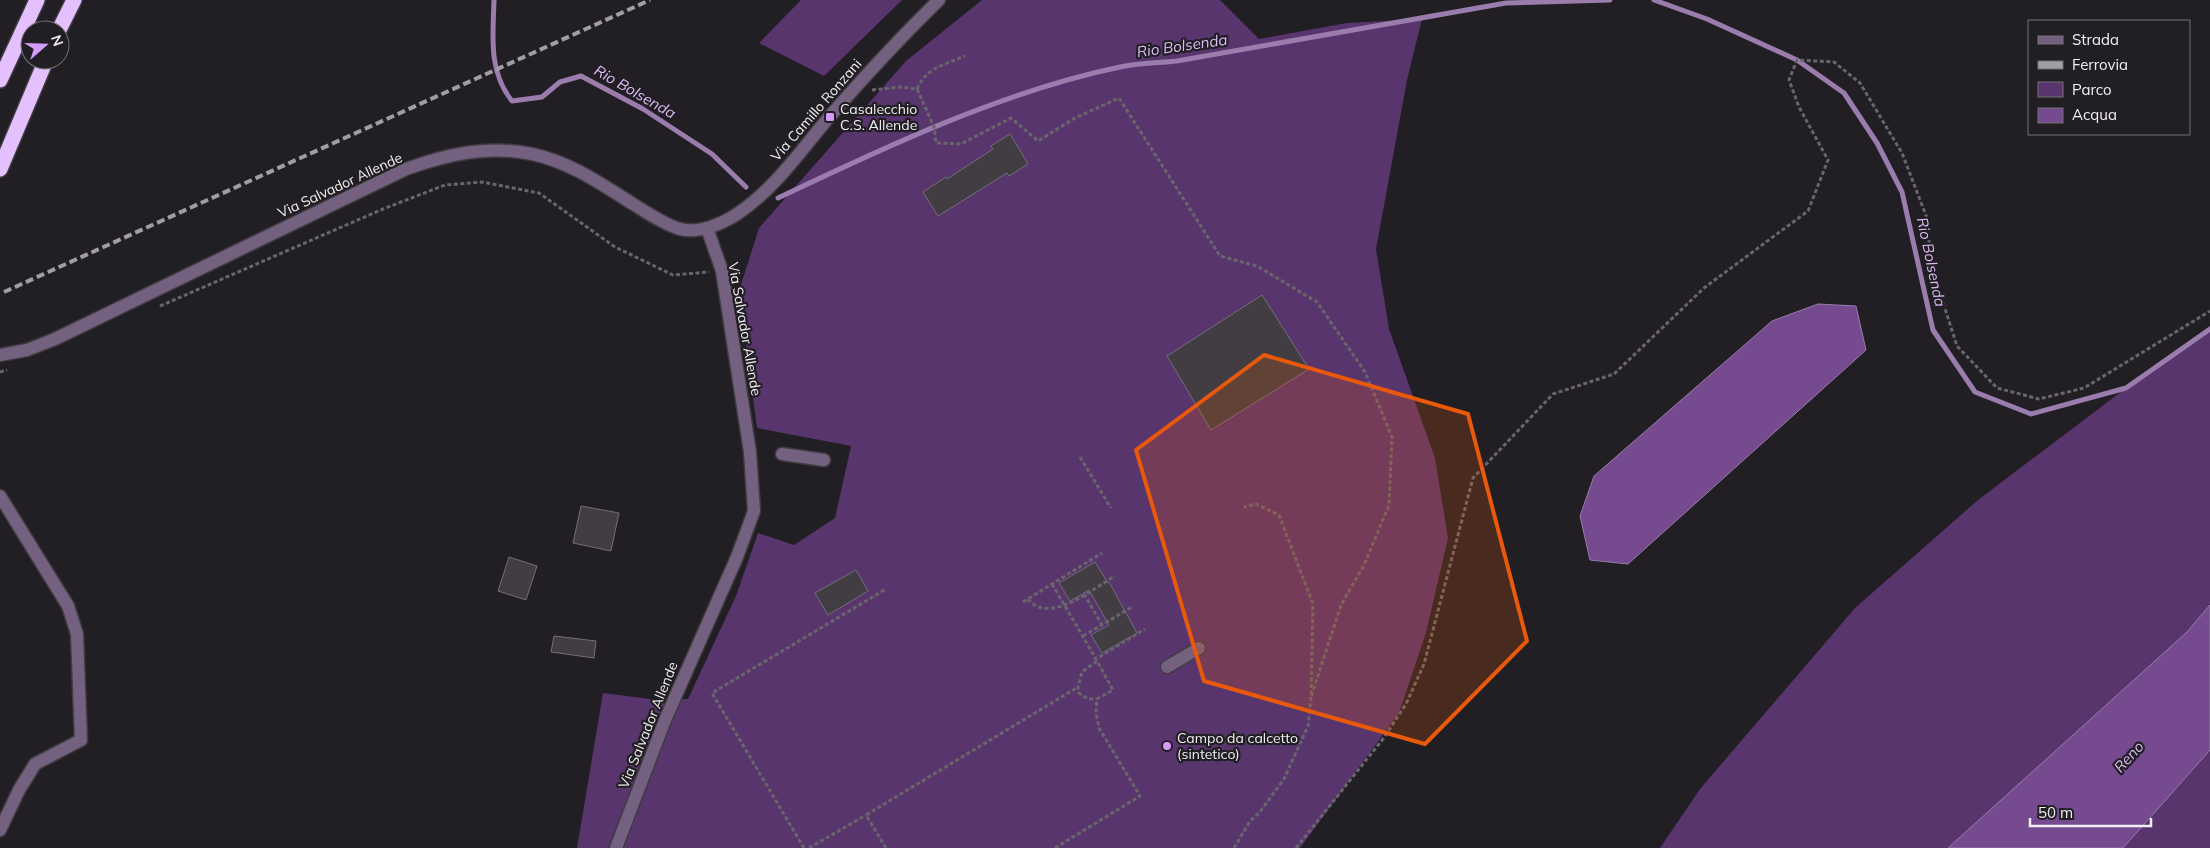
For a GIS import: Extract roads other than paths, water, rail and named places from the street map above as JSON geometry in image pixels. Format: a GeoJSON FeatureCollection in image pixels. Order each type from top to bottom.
{"type":"FeatureCollection","features":[{"type":"Feature","properties":{"kind":"highway"},"geometry":{"type":"LineString","coordinates":[[0,80],[37,0]]}},
{"type":"Feature","properties":{"kind":"highway"},"geometry":{"type":"LineString","coordinates":[[64,20],[74,0]]}},
{"type":"Feature","properties":{"kind":"highway"},"geometry":{"type":"LineString","coordinates":[[0,169],[42,70]]}},
{"type":"Feature","properties":{"kind":"street","name":"Via Camillo Ronzani"},"geometry":{"type":"LineString","coordinates":[[707,228],[725,221],[750,204],[800,153],[894,43],[939,0]]}},
{"type":"Feature","properties":{"kind":"street","name":"Via Salvador Allende"},"geometry":{"type":"LineString","coordinates":[[0,355],[27,350],[55,339],[406,170],[441,157],[474,151],[531,154],[558,162],[578,170],[657,218],[681,229],[696,230],[707,228],[722,271],[750,452],[754,511],[737,557],[665,720],[616,848]]}},
{"type":"Feature","properties":{"kind":"street"},"geometry":{"type":"LineString","coordinates":[[782,454],[824,460]]}},
{"type":"Feature","properties":{"kind":"street"},"geometry":{"type":"LineString","coordinates":[[0,496],[68,606],[76,634],[81,740],[35,764],[19,790],[0,830]]}},
{"type":"Feature","properties":{"kind":"street"},"geometry":{"type":"LineString","coordinates":[[1167,667],[1199,648]]}},
{"type":"Feature","properties":{"kind":"water"},"geometry":{"type":"Polygon","coordinates":[[[1818,304],[1856,306],[1866,350],[1628,564],[1590,560],[1580,516],[1594,476],[1772,321],[1818,304]]]}},
{"type":"Feature","properties":{"kind":"water","name":"Reno"},"geometry":{"type":"Polygon","coordinates":[[[2210,605],[2210,750],[2123,848],[1948,848],[2187,632],[2210,605]]]}},
{"type":"Feature","properties":{"kind":"waterway","name":"Rio Bolsenda"},"geometry":{"type":"LineString","coordinates":[[494,0],[493,40],[495,65],[504,90],[512,101],[542,97],[560,82],[581,76],[643,109],[712,154],[746,187]]}},
{"type":"Feature","properties":{"kind":"waterway","name":"Rio Bolsenda"},"geometry":{"type":"LineString","coordinates":[[778,198],[860,159],[946,122],[1033,90],[1076,77],[1120,67],[1177,61],[1506,3],[1610,0]]}},
{"type":"Feature","properties":{"kind":"waterway","name":"Rio Bolsenda"},"geometry":{"type":"LineString","coordinates":[[1654,0],[1707,19],[1797,60],[1844,93],[1877,143],[1902,192],[1933,330],[1975,392],[2031,414],[2126,388],[2210,329]]}},
{"type":"Feature","properties":{"kind":"railway"},"geometry":{"type":"LineString","coordinates":[[4,292],[650,0]]}},
{"type":"Feature","properties":{"kind":"place","name":"Casalecchio C.S. Allende"},"geometry":{"type":"Point","coordinates":[830,117]}},
{"type":"Feature","properties":{"kind":"place","name":"Campo da calcetto (sintetico)"},"geometry":{"type":"Point","coordinates":[1167,746]}}]}
